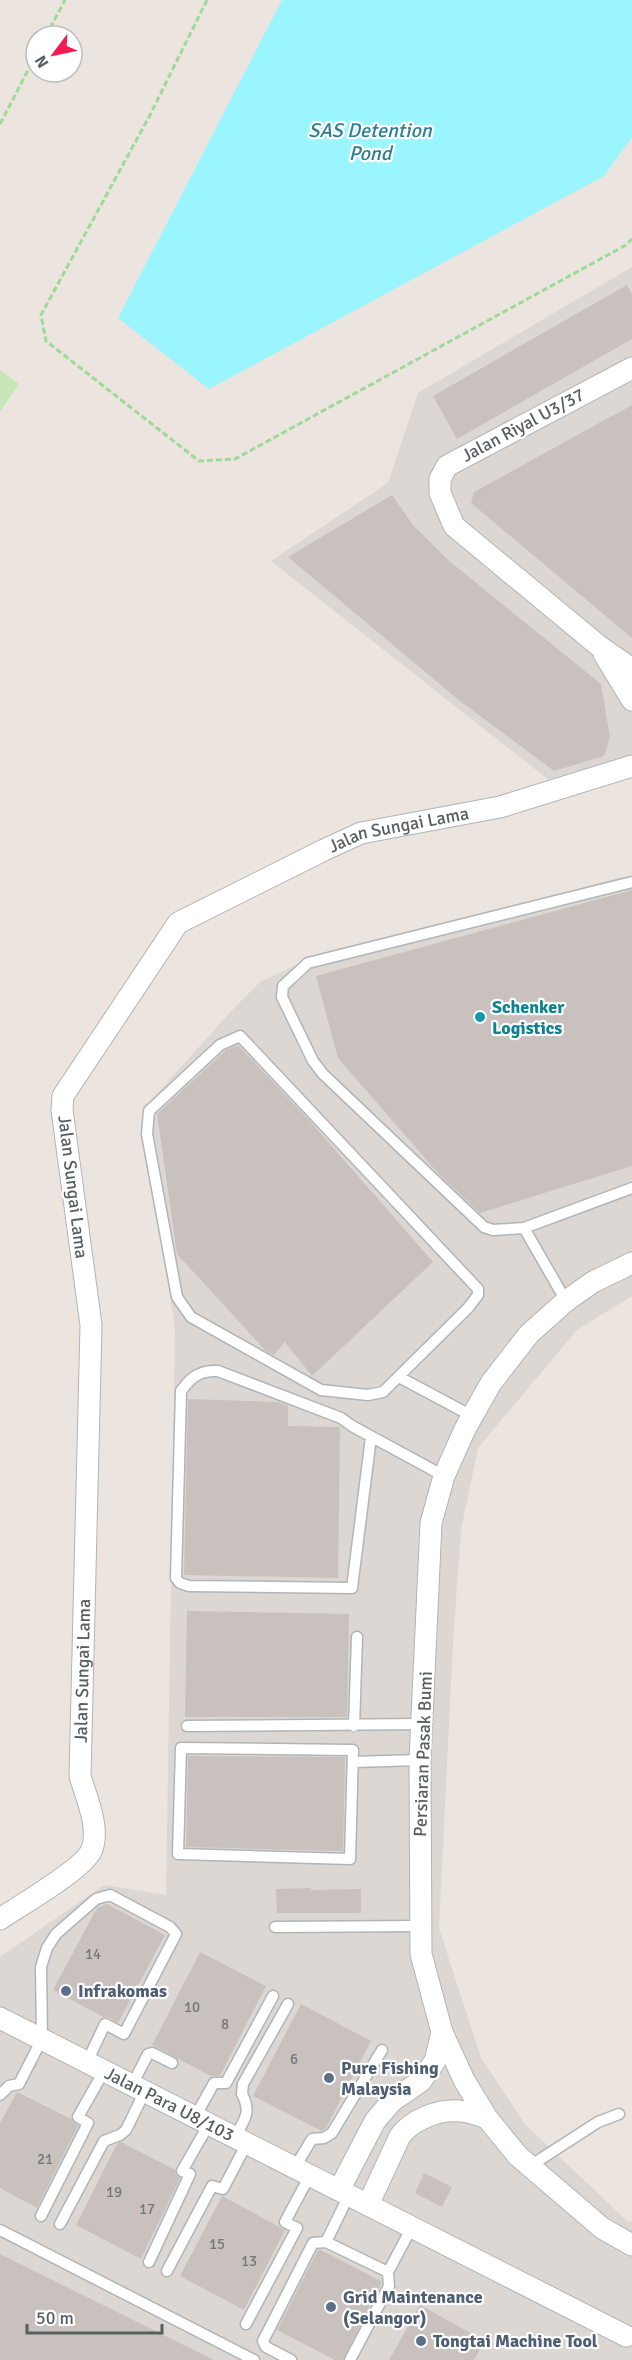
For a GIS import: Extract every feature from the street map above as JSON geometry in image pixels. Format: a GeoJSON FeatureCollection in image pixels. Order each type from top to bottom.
{"type":"FeatureCollection","features":[{"type":"Feature","properties":{"kind":"street","name":"Jalan Riyal U3/37"},"geometry":{"type":"LineString","coordinates":[[632,368],[447,466],[440,479],[440,493],[454,526],[599,645],[632,669]]}},
{"type":"Feature","properties":{"kind":"street"},"geometry":{"type":"LineString","coordinates":[[599,645],[632,700]]}},
{"type":"Feature","properties":{"kind":"street","name":"Jalan Sungai Lama"},"geometry":{"type":"LineString","coordinates":[[0,1919],[81,1865],[92,1849],[94,1827],[80,1776],[91,1325],[62,1110],[63,1096],[178,923],[361,833],[500,807],[632,766]]}},
{"type":"Feature","properties":{"kind":"street","name":"Persiaran Pasak Bumi"},"geometry":{"type":"LineString","coordinates":[[632,1263],[593,1282],[566,1301],[529,1334],[491,1383],[472,1416],[444,1476],[431,1523],[420,1760],[421,1954],[442,2032],[464,2080],[487,2118],[518,2156],[602,2228],[632,2245]]}},
{"type":"Feature","properties":{"kind":"street","name":"Jalan Para U8/103"},"geometry":{"type":"LineString","coordinates":[[0,2018],[626,2336]]}},
{"type":"Feature","properties":{"kind":"street"},"geometry":{"type":"LineString","coordinates":[[344,2192],[375,2121],[392,2101],[421,2081],[435,2061],[442,2032]]}},
{"type":"Feature","properties":{"kind":"street"},"geometry":{"type":"LineString","coordinates":[[368,2205],[406,2127],[436,2113],[459,2111],[487,2118]]}},
{"type":"Feature","properties":{"kind":"lane"},"geometry":{"type":"LineString","coordinates":[[632,882],[308,963],[283,986],[282,997],[313,1061],[323,1074],[483,1227],[493,1230],[524,1227],[632,1188]]}},
{"type":"Feature","properties":{"kind":"lane"},"geometry":{"type":"LineString","coordinates":[[240,1036],[478,1289],[478,1295],[468,1308],[399,1377],[383,1392],[368,1395],[321,1389],[191,1317],[177,1297],[147,1134],[149,1111],[220,1045],[230,1039],[240,1036]]}},
{"type":"Feature","properties":{"kind":"lane"},"geometry":{"type":"LineString","coordinates":[[524,1227],[566,1301]]}},
{"type":"Feature","properties":{"kind":"lane"},"geometry":{"type":"LineString","coordinates":[[370,1437],[368,1473],[352,1588],[189,1586],[180,1583],[176,1578],[181,1391],[204,1370],[218,1371],[341,1418],[370,1437],[444,1476]]}},
{"type":"Feature","properties":{"kind":"lane"},"geometry":{"type":"LineString","coordinates":[[399,1377],[472,1416]]}},
{"type":"Feature","properties":{"kind":"lane"},"geometry":{"type":"LineString","coordinates":[[354,1726],[357,1637]]}},
{"type":"Feature","properties":{"kind":"lane"},"geometry":{"type":"LineString","coordinates":[[187,1726],[422,1724]]}},
{"type":"Feature","properties":{"kind":"lane"},"geometry":{"type":"LineString","coordinates":[[182,1748],[353,1750],[353,1762],[350,1859],[178,1854],[182,1748]]}},
{"type":"Feature","properties":{"kind":"lane"},"geometry":{"type":"LineString","coordinates":[[353,1762],[420,1760]]}},
{"type":"Feature","properties":{"kind":"lane"},"geometry":{"type":"LineString","coordinates":[[0,2095],[9,2086],[19,2084],[42,2039],[41,1967],[47,1948],[56,1934],[96,1899],[110,1895],[170,1927],[176,1934],[124,2034],[105,2024],[95,2066],[78,2117],[88,2123],[41,2216]]}},
{"type":"Feature","properties":{"kind":"lane"},"geometry":{"type":"LineString","coordinates":[[275,1927],[420,1926]]}},
{"type":"Feature","properties":{"kind":"lane"},"geometry":{"type":"LineString","coordinates":[[149,2262],[190,2174],[182,2171],[214,2083],[226,2083],[273,1996]]}},
{"type":"Feature","properties":{"kind":"lane"},"geometry":{"type":"LineString","coordinates":[[167,2271],[212,2186],[223,2189],[241,2140],[247,2113],[247,2104],[242,2094],[243,2084],[288,2004]]}},
{"type":"Feature","properties":{"kind":"lane"},"geometry":{"type":"LineString","coordinates":[[246,2324],[297,2228],[285,2222],[312,2139],[324,2138],[332,2133],[382,2050]]}},
{"type":"Feature","properties":{"kind":"lane"},"geometry":{"type":"LineString","coordinates":[[60,2224],[104,2141],[126,2130],[148,2054],[152,2053],[172,2063]]}},
{"type":"Feature","properties":{"kind":"lane"},"geometry":{"type":"LineString","coordinates":[[530,2166],[598,2122],[619,2114]]}},
{"type":"Feature","properties":{"kind":"lane"},"geometry":{"type":"LineString","coordinates":[[326,2242],[344,2192]]}},
{"type":"Feature","properties":{"kind":"lane"},"geometry":{"type":"LineString","coordinates":[[350,2360],[389,2286],[388,2272],[412,2227]]}},
{"type":"Feature","properties":{"kind":"lane"},"geometry":{"type":"LineString","coordinates":[[0,2230],[254,2360]]}},
{"type":"Feature","properties":{"kind":"lane"},"geometry":{"type":"LineString","coordinates":[[291,2360],[266,2347],[263,2341],[313,2243],[326,2242],[388,2272]]}},
{"type":"Feature","properties":{"kind":"path"},"geometry":{"type":"LineString","coordinates":[[52,24],[65,0]]}},
{"type":"Feature","properties":{"kind":"path"},"geometry":{"type":"LineString","coordinates":[[207,0],[150,115],[41,315],[46,341],[199,461],[236,459],[626,245],[632,239]]}},
{"type":"Feature","properties":{"kind":"path"},"geometry":{"type":"LineString","coordinates":[[0,124],[24,78]]}},
{"type":"Feature","properties":{"kind":"shaded area"},"geometry":{"type":"Polygon","coordinates":[[[632,267],[632,755],[550,781],[271,561],[388,483],[418,393],[632,267]]]}},
{"type":"Feature","properties":{"kind":"shaded area"},"geometry":{"type":"Polygon","coordinates":[[[622,877],[632,877],[632,1296],[577,1330],[478,1448],[461,1530],[439,1928],[481,2058],[525,2124],[627,2221],[632,2222],[632,2360],[0,2360],[0,1957],[104,1885],[166,1895],[175,1329],[144,1108],[260,982],[294,966],[622,877]]]}},
{"type":"Feature","properties":{"kind":"green space"},"geometry":{"type":"Polygon","coordinates":[[[0,370],[19,384],[0,412],[0,370]]]}},
{"type":"Feature","properties":{"kind":"water","name":"SAS Detention Pond"},"geometry":{"type":"Polygon","coordinates":[[[282,0],[632,0],[632,137],[604,176],[209,389],[118,318],[282,0]]]}},
{"type":"Feature","properties":{"kind":"building"},"geometry":{"type":"Polygon","coordinates":[[[627,285],[632,294],[632,339],[457,439],[433,396],[627,285]]]}},
{"type":"Feature","properties":{"kind":"building"},"geometry":{"type":"Polygon","coordinates":[[[632,405],[632,638],[471,503],[474,492],[632,405]]]}},
{"type":"Feature","properties":{"kind":"building"},"geometry":{"type":"Polygon","coordinates":[[[392,495],[413,525],[448,560],[601,684],[610,737],[604,756],[554,771],[460,701],[288,557],[392,495]]]}},
{"type":"Feature","properties":{"kind":"building","name":"Schenker Logistics"},"geometry":{"type":"Polygon","coordinates":[[[632,890],[632,1166],[480,1213],[437,1172],[338,1058],[316,976],[632,890]]]}},
{"type":"Feature","properties":{"kind":"building"},"geometry":{"type":"Polygon","coordinates":[[[238,1045],[309,1120],[433,1262],[312,1376],[285,1342],[274,1355],[266,1351],[177,1254],[157,1114],[226,1050],[238,1045]]]}},
{"type":"Feature","properties":{"kind":"building"},"geometry":{"type":"Polygon","coordinates":[[[188,1399],[277,1402],[288,1406],[288,1426],[340,1427],[338,1578],[184,1575],[188,1399]]]}},
{"type":"Feature","properties":{"kind":"building"},"geometry":{"type":"Polygon","coordinates":[[[187,1611],[349,1614],[347,1717],[185,1717],[187,1611]]]}},
{"type":"Feature","properties":{"kind":"building"},"geometry":{"type":"Polygon","coordinates":[[[188,1756],[345,1757],[343,1851],[186,1847],[188,1756]]]}},
{"type":"Feature","properties":{"kind":"building"},"geometry":{"type":"Polygon","coordinates":[[[311,1888],[311,1890],[361,1889],[361,1913],[277,1913],[276,1889],[311,1888]]]}},
{"type":"Feature","properties":{"kind":"building"},"geometry":{"type":"Polygon","coordinates":[[[107,1904],[165,1935],[118,2023],[53,1990],[97,1908],[107,1904]]]}},
{"type":"Feature","properties":{"kind":"building"},"geometry":{"type":"Polygon","coordinates":[[[200,1952],[266,1986],[220,2076],[211,2076],[152,2045],[200,1952]]]}},
{"type":"Feature","properties":{"kind":"building"},"geometry":{"type":"Polygon","coordinates":[[[301,2004],[371,2041],[326,2128],[322,2131],[253,2096],[301,2004]]]}},
{"type":"Feature","properties":{"kind":"building"},"geometry":{"type":"Polygon","coordinates":[[[17,2092],[71,2119],[78,2126],[37,2208],[0,2188],[0,2123],[17,2092]]]}},
{"type":"Feature","properties":{"kind":"building"},"geometry":{"type":"Polygon","coordinates":[[[121,2142],[175,2170],[176,2175],[180,2178],[141,2259],[76,2225],[117,2144],[121,2142]]]}},
{"type":"Feature","properties":{"kind":"building"},"geometry":{"type":"Polygon","coordinates":[[[424,2173],[452,2187],[442,2207],[415,2193],[424,2173]]]}},
{"type":"Feature","properties":{"kind":"building"},"geometry":{"type":"Polygon","coordinates":[[[222,2196],[285,2230],[244,2310],[180,2276],[222,2196]]]}},
{"type":"Feature","properties":{"kind":"building","name":"Grid Maintenance (Selangor)"},"geometry":{"type":"Polygon","coordinates":[[[318,2250],[381,2281],[343,2360],[335,2360],[277,2330],[318,2250]]]}},
{"type":"Feature","properties":{"kind":"building"},"geometry":{"type":"Polygon","coordinates":[[[0,2254],[214,2360],[0,2360],[0,2254]]]}},
{"type":"Feature","properties":{"kind":"building","name":"Tongtai Machine Tool"},"geometry":{"type":"Polygon","coordinates":[[[420,2305],[485,2341],[474,2360],[389,2360],[420,2305]]]}},
{"type":"Feature","properties":{"kind":"place","name":"Schenker Logistics"},"geometry":{"type":"Point","coordinates":[480,1017]}},
{"type":"Feature","properties":{"kind":"place","name":"Infrakomas"},"geometry":{"type":"Point","coordinates":[66,1991]}},
{"type":"Feature","properties":{"kind":"place","name":"Pure Fishing Malaysia"},"geometry":{"type":"Point","coordinates":[329,2078]}},
{"type":"Feature","properties":{"kind":"place","name":"Grid Maintenance (Selangor)"},"geometry":{"type":"Point","coordinates":[331,2307]}},
{"type":"Feature","properties":{"kind":"place","name":"Tongtai Machine Tool"},"geometry":{"type":"Point","coordinates":[421,2341]}}]}
